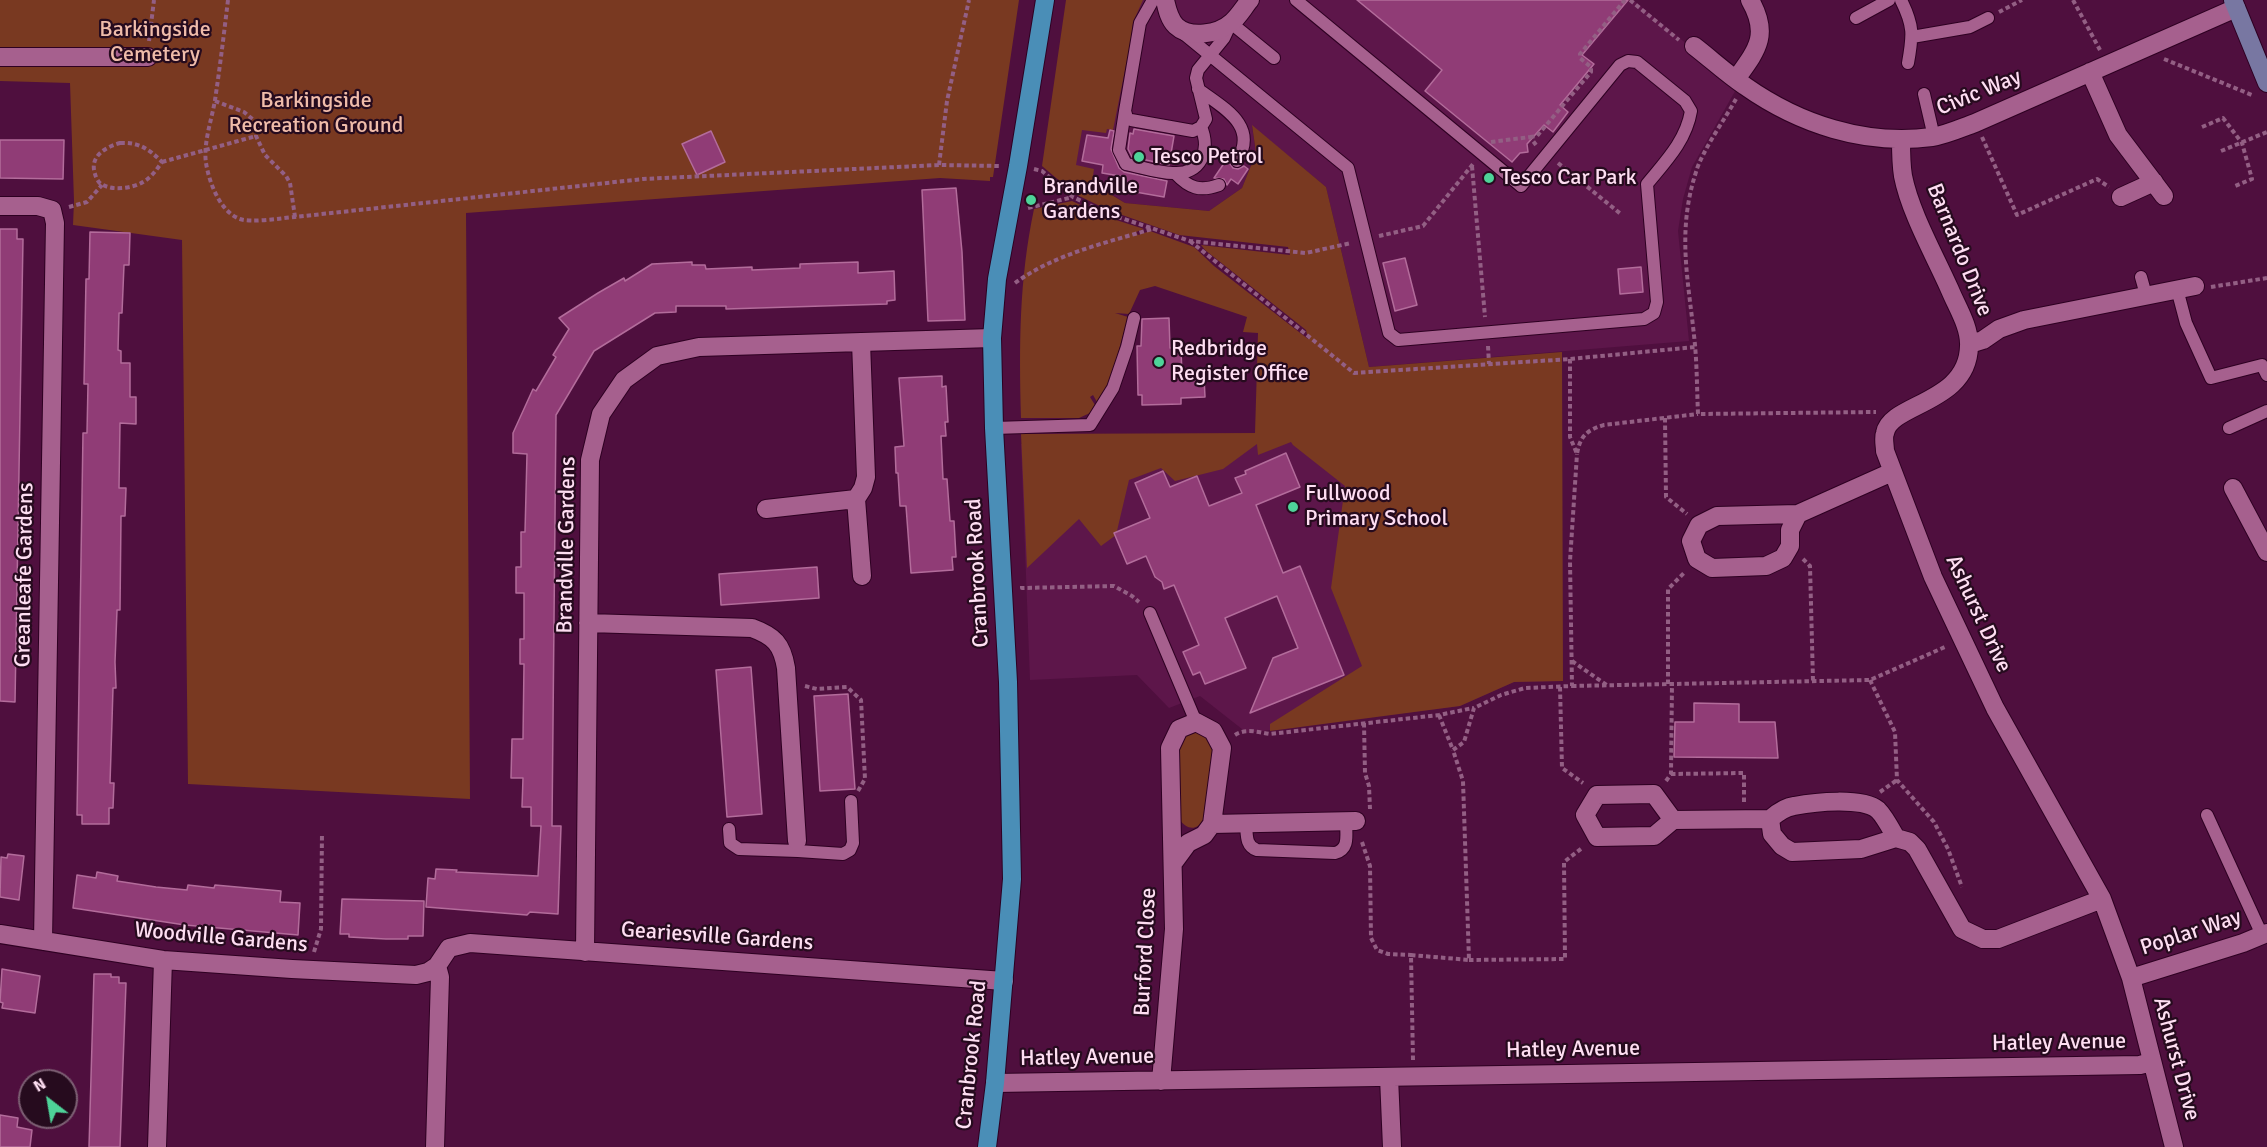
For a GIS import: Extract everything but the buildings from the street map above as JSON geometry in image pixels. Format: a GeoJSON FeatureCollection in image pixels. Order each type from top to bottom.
{"type":"FeatureCollection","features":[{"type":"Feature","properties":{"kind":"main road","name":"Cranbrook Road"},"geometry":{"type":"LineString","coordinates":[[987,1147],[995,1083],[1012,869],[1008,682],[994,428],[992,338],[995,298],[1045,0]]}},
{"type":"Feature","properties":{"kind":"street"},"geometry":{"type":"LineString","coordinates":[[1165,0],[1170,18],[1177,27],[1195,34],[1214,32],[1231,23],[1250,0]]}},
{"type":"Feature","properties":{"kind":"street"},"geometry":{"type":"LineString","coordinates":[[1740,82],[1758,45],[1761,22],[1750,0]]}},
{"type":"Feature","properties":{"kind":"street"},"geometry":{"type":"LineString","coordinates":[[2234,4],[2262,90]]}},
{"type":"Feature","properties":{"kind":"street","name":"Civic Way"},"geometry":{"type":"LineString","coordinates":[[1694,46],[1740,82],[1786,111],[1827,128],[1859,136],[1901,139],[1934,137],[1976,123],[2108,65],[2234,4]]}},
{"type":"Feature","properties":{"kind":"street"},"geometry":{"type":"LineString","coordinates":[[0,57],[147,57]]}},
{"type":"Feature","properties":{"kind":"street"},"geometry":{"type":"LineString","coordinates":[[2090,72],[2118,135],[2159,189],[2121,197]]}},
{"type":"Feature","properties":{"kind":"street","name":"Barnardo Drive"},"geometry":{"type":"LineString","coordinates":[[1901,139],[1903,176],[1910,198],[1964,321],[1970,344]]}},
{"type":"Feature","properties":{"kind":"street","name":"Greanleafe Gardens"},"geometry":{"type":"LineString","coordinates":[[0,206],[38,206],[52,210],[55,223],[43,941]]}},
{"type":"Feature","properties":{"kind":"street"},"geometry":{"type":"LineString","coordinates":[[1970,344],[1983,340],[1998,328],[2144,286],[2177,289],[2195,285]]}},
{"type":"Feature","properties":{"kind":"street","name":"Brandville Gardens"},"geometry":{"type":"LineString","coordinates":[[585,952],[590,460],[601,414],[624,380],[657,356],[699,347],[992,338]]}},
{"type":"Feature","properties":{"kind":"street"},"geometry":{"type":"LineString","coordinates":[[861,342],[866,477],[863,489],[856,499],[862,576]]}},
{"type":"Feature","properties":{"kind":"street","name":"Ashurst Drive"},"geometry":{"type":"LineString","coordinates":[[1970,344],[1963,370],[1948,388],[1890,422],[1884,432],[1885,451],[1933,577],[1995,708],[2102,899],[2130,978],[2174,1147]]}},
{"type":"Feature","properties":{"kind":"street"},"geometry":{"type":"LineString","coordinates":[[1798,514],[1790,530],[1790,546],[1783,558],[1766,566],[1712,568],[1697,559],[1691,541],[1699,525],[1717,516],[1798,514],[1892,472]]}},
{"type":"Feature","properties":{"kind":"street"},"geometry":{"type":"LineString","coordinates":[[2233,488],[2267,552]]}},
{"type":"Feature","properties":{"kind":"street"},"geometry":{"type":"LineString","coordinates":[[766,509],[856,499]]}},
{"type":"Feature","properties":{"kind":"street"},"geometry":{"type":"LineString","coordinates":[[588,623],[752,628],[766,633],[778,643],[784,655],[804,816],[797,846]]}},
{"type":"Feature","properties":{"kind":"street"},"geometry":{"type":"LineString","coordinates":[[1196,722],[1213,731],[1222,748],[1212,824],[1351,821]]}},
{"type":"Feature","properties":{"kind":"street","name":"Burford Close"},"geometry":{"type":"LineString","coordinates":[[1161,1080],[1174,928],[1170,748],[1179,729],[1196,722]]}},
{"type":"Feature","properties":{"kind":"street"},"geometry":{"type":"LineString","coordinates":[[1673,820],[1654,794],[1598,795],[1585,815],[1597,837],[1654,836],[1673,820],[1770,819],[1781,810],[1794,806],[1865,803],[1878,811],[1896,838]]}},
{"type":"Feature","properties":{"kind":"street"},"geometry":{"type":"LineString","coordinates":[[1770,819],[1772,834],[1782,846],[1792,852],[1861,849],[1896,838],[1910,842],[1917,849],[1962,929],[1983,939],[1998,939],[2102,899]]}},
{"type":"Feature","properties":{"kind":"street","name":"Burford Close"},"geometry":{"type":"LineString","coordinates":[[1174,862],[1188,843],[1204,835],[1212,824]]}},
{"type":"Feature","properties":{"kind":"street","name":"Woodville Gardens"},"geometry":{"type":"LineString","coordinates":[[0,934],[163,960],[416,975],[428,972],[437,966]]}},
{"type":"Feature","properties":{"kind":"street","name":"Poplar Way"},"geometry":{"type":"LineString","coordinates":[[2130,978],[2265,934]]}},
{"type":"Feature","properties":{"kind":"street","name":"Geariesville Gardens"},"geometry":{"type":"LineString","coordinates":[[437,966],[449,948],[470,943],[1004,981]]}},
{"type":"Feature","properties":{"kind":"street"},"geometry":{"type":"LineString","coordinates":[[157,1147],[163,960]]}},
{"type":"Feature","properties":{"kind":"street"},"geometry":{"type":"LineString","coordinates":[[435,1147],[440,978],[437,966]]}},
{"type":"Feature","properties":{"kind":"street","name":"Hatley Avenue"},"geometry":{"type":"LineString","coordinates":[[995,1083],[2116,1066],[2151,1062]]}},
{"type":"Feature","properties":{"kind":"street"},"geometry":{"type":"LineString","coordinates":[[1389,1077],[1392,1147]]}},
{"type":"Feature","properties":{"kind":"lane"},"geometry":{"type":"LineString","coordinates":[[1153,0],[1140,23],[1119,150],[1126,164],[1176,174],[1196,167],[1206,153],[1206,138],[1201,127]]}},
{"type":"Feature","properties":{"kind":"lane"},"geometry":{"type":"LineString","coordinates":[[1177,27],[1348,168],[1389,333],[1393,338],[1398,340],[1644,319],[1654,313],[1657,302],[1647,184],[1679,144],[1689,124],[1691,111],[1685,101],[1637,62],[1628,61],[1620,65],[1521,186],[1296,0]]}},
{"type":"Feature","properties":{"kind":"lane"},"geometry":{"type":"LineString","coordinates":[[1856,18],[1889,0]]}},
{"type":"Feature","properties":{"kind":"lane"},"geometry":{"type":"LineString","coordinates":[[1901,0],[1910,18],[1912,37],[1908,63]]}},
{"type":"Feature","properties":{"kind":"lane"},"geometry":{"type":"LineString","coordinates":[[1912,37],[1970,27],[1988,18]]}},
{"type":"Feature","properties":{"kind":"lane"},"geometry":{"type":"LineString","coordinates":[[1125,111],[1131,120],[1193,131],[1201,127],[1206,119],[1196,78],[1198,70],[1224,38],[1231,23],[1274,58]]}},
{"type":"Feature","properties":{"kind":"lane"},"geometry":{"type":"LineString","coordinates":[[1198,89],[1235,117],[1242,126],[1244,138],[1237,161]]}},
{"type":"Feature","properties":{"kind":"lane"},"geometry":{"type":"LineString","coordinates":[[1924,94],[1934,137]]}},
{"type":"Feature","properties":{"kind":"lane"},"geometry":{"type":"LineString","coordinates":[[1176,174],[1195,189],[1207,190],[1219,185]]}},
{"type":"Feature","properties":{"kind":"lane"},"geometry":{"type":"LineString","coordinates":[[2177,289],[2186,323],[2211,378],[2262,365],[2267,375]]}},
{"type":"Feature","properties":{"kind":"lane"},"geometry":{"type":"LineString","coordinates":[[994,428],[1090,425],[1113,388],[1134,318]]}},
{"type":"Feature","properties":{"kind":"lane"},"geometry":{"type":"LineString","coordinates":[[2229,428],[2267,411]]}},
{"type":"Feature","properties":{"kind":"lane"},"geometry":{"type":"LineString","coordinates":[[1150,613],[1196,722]]}},
{"type":"Feature","properties":{"kind":"lane"},"geometry":{"type":"LineString","coordinates":[[729,829],[730,843],[739,849],[797,846],[843,854],[850,850],[853,843],[851,801]]}},
{"type":"Feature","properties":{"kind":"lane"},"geometry":{"type":"LineString","coordinates":[[2207,815],[2265,934]]}},
{"type":"Feature","properties":{"kind":"lane"},"geometry":{"type":"LineString","coordinates":[[1246,823],[1247,842],[1257,850],[1335,853],[1342,851],[1346,846],[1351,821]]}},
{"type":"Feature","properties":{"kind":"path"},"geometry":{"type":"LineString","coordinates":[[147,57],[154,0]]}},
{"type":"Feature","properties":{"kind":"path"},"geometry":{"type":"LineString","coordinates":[[228,0],[206,163],[222,205],[242,220],[295,217],[643,179],[939,165],[995,166]]}},
{"type":"Feature","properties":{"kind":"path"},"geometry":{"type":"LineString","coordinates":[[939,165],[947,101],[969,0]]}},
{"type":"Feature","properties":{"kind":"path"},"geometry":{"type":"LineString","coordinates":[[1018,166],[1042,171],[1073,197],[1106,213],[1190,241],[1296,253],[1315,252],[1423,226],[1493,141],[1537,136],[1590,72],[1591,67],[1581,58],[1580,54],[1625,0]]}},
{"type":"Feature","properties":{"kind":"path"},"geometry":{"type":"LineString","coordinates":[[1630,0],[1688,48],[1694,46]]}},
{"type":"Feature","properties":{"kind":"path"},"geometry":{"type":"LineString","coordinates":[[1988,18],[2022,0]]}},
{"type":"Feature","properties":{"kind":"path"},"geometry":{"type":"LineString","coordinates":[[2073,0],[2108,65]]}},
{"type":"Feature","properties":{"kind":"path"},"geometry":{"type":"LineString","coordinates":[[2141,50],[2262,90]]}},
{"type":"Feature","properties":{"kind":"path"},"geometry":{"type":"LineString","coordinates":[[1698,414],[1695,347],[1685,263],[1684,231],[1697,169],[1740,82]]}},
{"type":"Feature","properties":{"kind":"path"},"geometry":{"type":"LineString","coordinates":[[215,101],[253,118],[258,129],[256,136],[265,155],[290,183],[295,217]]}},
{"type":"Feature","properties":{"kind":"path"},"geometry":{"type":"LineString","coordinates":[[2202,127],[2223,117],[2242,143],[2252,179],[2235,186]]}},
{"type":"Feature","properties":{"kind":"path"},"geometry":{"type":"LineString","coordinates":[[1976,123],[2017,215],[2097,179],[2121,197]]}},
{"type":"Feature","properties":{"kind":"path"},"geometry":{"type":"LineString","coordinates":[[2221,151],[2267,132]]}},
{"type":"Feature","properties":{"kind":"path"},"geometry":{"type":"LineString","coordinates":[[162,162],[144,146],[132,142],[109,146],[94,161],[93,171],[102,185],[120,188],[142,183],[162,162],[256,136]]}},
{"type":"Feature","properties":{"kind":"path"},"geometry":{"type":"LineString","coordinates":[[1530,137],[1530,140],[1622,215]]}},
{"type":"Feature","properties":{"kind":"path"},"geometry":{"type":"LineString","coordinates":[[1472,166],[1489,364]]}},
{"type":"Feature","properties":{"kind":"path"},"geometry":{"type":"LineString","coordinates":[[87,202],[102,185]]}},
{"type":"Feature","properties":{"kind":"path"},"geometry":{"type":"LineString","coordinates":[[1010,213],[1073,197]]}},
{"type":"Feature","properties":{"kind":"path"},"geometry":{"type":"LineString","coordinates":[[995,298],[1029,273],[1065,256],[1153,229]]}},
{"type":"Feature","properties":{"kind":"path"},"geometry":{"type":"LineString","coordinates":[[2195,285],[2214,287],[2267,278]]}},
{"type":"Feature","properties":{"kind":"path"},"geometry":{"type":"LineString","coordinates":[[1570,359],[1570,437],[1577,454]]}},
{"type":"Feature","properties":{"kind":"path"},"geometry":{"type":"LineString","coordinates":[[1572,686],[1570,561],[1577,454],[1585,433],[1604,425],[1698,414],[1874,411],[1879,414]]}},
{"type":"Feature","properties":{"kind":"path"},"geometry":{"type":"LineString","coordinates":[[1665,418],[1666,497],[1699,525]]}},
{"type":"Feature","properties":{"kind":"path"},"geometry":{"type":"LineString","coordinates":[[1790,546],[1810,566],[1813,681]]}},
{"type":"Feature","properties":{"kind":"path"},"geometry":{"type":"LineString","coordinates":[[1654,794],[1671,774],[1668,589],[1697,559]]}},
{"type":"Feature","properties":{"kind":"path"},"geometry":{"type":"LineString","coordinates":[[1022,578],[1022,588],[1114,586],[1132,596],[1150,613]]}},
{"type":"Feature","properties":{"kind":"path"},"geometry":{"type":"LineString","coordinates":[[1222,748],[1230,746],[1236,734],[1242,731],[1270,734],[1439,715],[1474,708],[1500,695],[1525,687],[1870,680],[1963,639]]}},
{"type":"Feature","properties":{"kind":"path"},"geometry":{"type":"LineString","coordinates":[[1572,661],[1608,686]]}},
{"type":"Feature","properties":{"kind":"path"},"geometry":{"type":"LineString","coordinates":[[1870,680],[1895,732],[1897,780],[1934,822],[1948,849],[1962,889]]}},
{"type":"Feature","properties":{"kind":"path"},"geometry":{"type":"LineString","coordinates":[[787,687],[810,686],[817,689],[847,687],[861,700],[866,779],[851,801]]}},
{"type":"Feature","properties":{"kind":"path"},"geometry":{"type":"LineString","coordinates":[[1560,687],[1562,768],[1598,795]]}},
{"type":"Feature","properties":{"kind":"path"},"geometry":{"type":"LineString","coordinates":[[1453,750],[1464,742],[1474,708]]}},
{"type":"Feature","properties":{"kind":"path"},"geometry":{"type":"LineString","coordinates":[[1439,715],[1463,782],[1469,960]]}},
{"type":"Feature","properties":{"kind":"path"},"geometry":{"type":"LineString","coordinates":[[1364,723],[1365,773],[1369,786],[1370,809],[1351,821],[1370,867],[1371,938],[1377,950],[1388,954],[1469,960],[1564,959],[1564,862],[1597,837]]}},
{"type":"Feature","properties":{"kind":"path"},"geometry":{"type":"LineString","coordinates":[[1671,774],[1744,773],[1744,819]]}},
{"type":"Feature","properties":{"kind":"path"},"geometry":{"type":"LineString","coordinates":[[314,970],[314,952],[321,929],[322,833]]}},
{"type":"Feature","properties":{"kind":"path"},"geometry":{"type":"LineString","coordinates":[[1411,955],[1413,1076]]}},
{"type":"Feature","properties":{"kind":"shaded area","name":"Tesco Car Park"},"geometry":{"type":"Polygon","coordinates":[[[1137,0],[1633,0],[1738,86],[1692,167],[1683,199],[1678,231],[1689,341],[1369,367],[1326,187],[1252,126],[1256,153],[1242,188],[1209,211],[1125,203],[1070,167],[1079,127],[1137,0]]]}},
{"type":"Feature","properties":{"kind":"shaded area","name":"Fullwood Primary School"},"geometry":{"type":"Polygon","coordinates":[[[1260,390],[1563,681],[1514,682],[1460,706],[1247,733],[1200,696],[1169,708],[1137,675],[1030,680],[1021,444],[1258,444],[1260,390]]]}},
{"type":"Feature","properties":{"kind":"green space"},"geometry":{"type":"Polygon","coordinates":[[[0,0],[1019,0],[993,177],[990,177],[990,181],[940,178],[466,213],[470,799],[188,784],[182,240],[73,225],[70,83],[0,81],[0,0]]]}},
{"type":"Feature","properties":{"kind":"green space"},"geometry":{"type":"Polygon","coordinates":[[[1066,0],[1143,0],[1133,22],[1113,130],[1107,129],[1106,133],[1082,130],[1076,165],[1094,169],[1092,183],[1125,203],[1209,211],[1242,188],[1256,153],[1252,125],[1326,187],[1369,367],[1562,352],[1563,681],[1514,682],[1460,706],[1270,731],[1270,724],[1362,666],[1331,588],[1345,486],[1291,442],[1258,455],[1257,444],[1223,469],[1175,481],[1161,468],[1129,480],[1116,535],[1101,546],[1079,519],[1027,568],[1021,434],[1255,433],[1258,333],[1243,332],[1247,317],[1155,286],[1140,290],[1129,314],[1115,313],[1128,317],[1111,379],[1097,402],[1093,395],[1090,397],[1095,405],[1090,413],[1079,418],[1021,418],[1021,313],[1025,261],[1034,209],[1072,201],[1107,217],[1144,229],[1136,232],[1138,235],[1150,231],[1194,247],[1214,266],[1308,339],[1306,330],[1201,245],[1290,255],[1288,247],[1179,235],[1108,210],[1075,194],[1042,166],[1066,0]]]}},
{"type":"Feature","properties":{"kind":"green space"},"geometry":{"type":"Polygon","coordinates":[[[1199,731],[1206,734],[1213,746],[1204,820],[1192,828],[1179,819],[1178,748],[1184,735],[1199,731]]]}},
{"type":"Feature","properties":{"kind":"place","name":"Tesco Petrol"},"geometry":{"type":"Point","coordinates":[1139,157]}},
{"type":"Feature","properties":{"kind":"place","name":"Tesco Car Park"},"geometry":{"type":"Point","coordinates":[1489,178]}},
{"type":"Feature","properties":{"kind":"place","name":"Brandville Gardens"},"geometry":{"type":"Point","coordinates":[1031,200]}},
{"type":"Feature","properties":{"kind":"place","name":"Redbridge Register Office"},"geometry":{"type":"Point","coordinates":[1159,362]}},
{"type":"Feature","properties":{"kind":"place","name":"Fullwood Primary School"},"geometry":{"type":"Point","coordinates":[1293,507]}},
{"type":"Feature","properties":{"kind":"park label","name":"Barkingside Cemetery"},"geometry":{"type":"Point","coordinates":[155,42]}},
{"type":"Feature","properties":{"kind":"park label","name":"Barkingside Recreation Ground"},"geometry":{"type":"Point","coordinates":[316,114]}}]}
